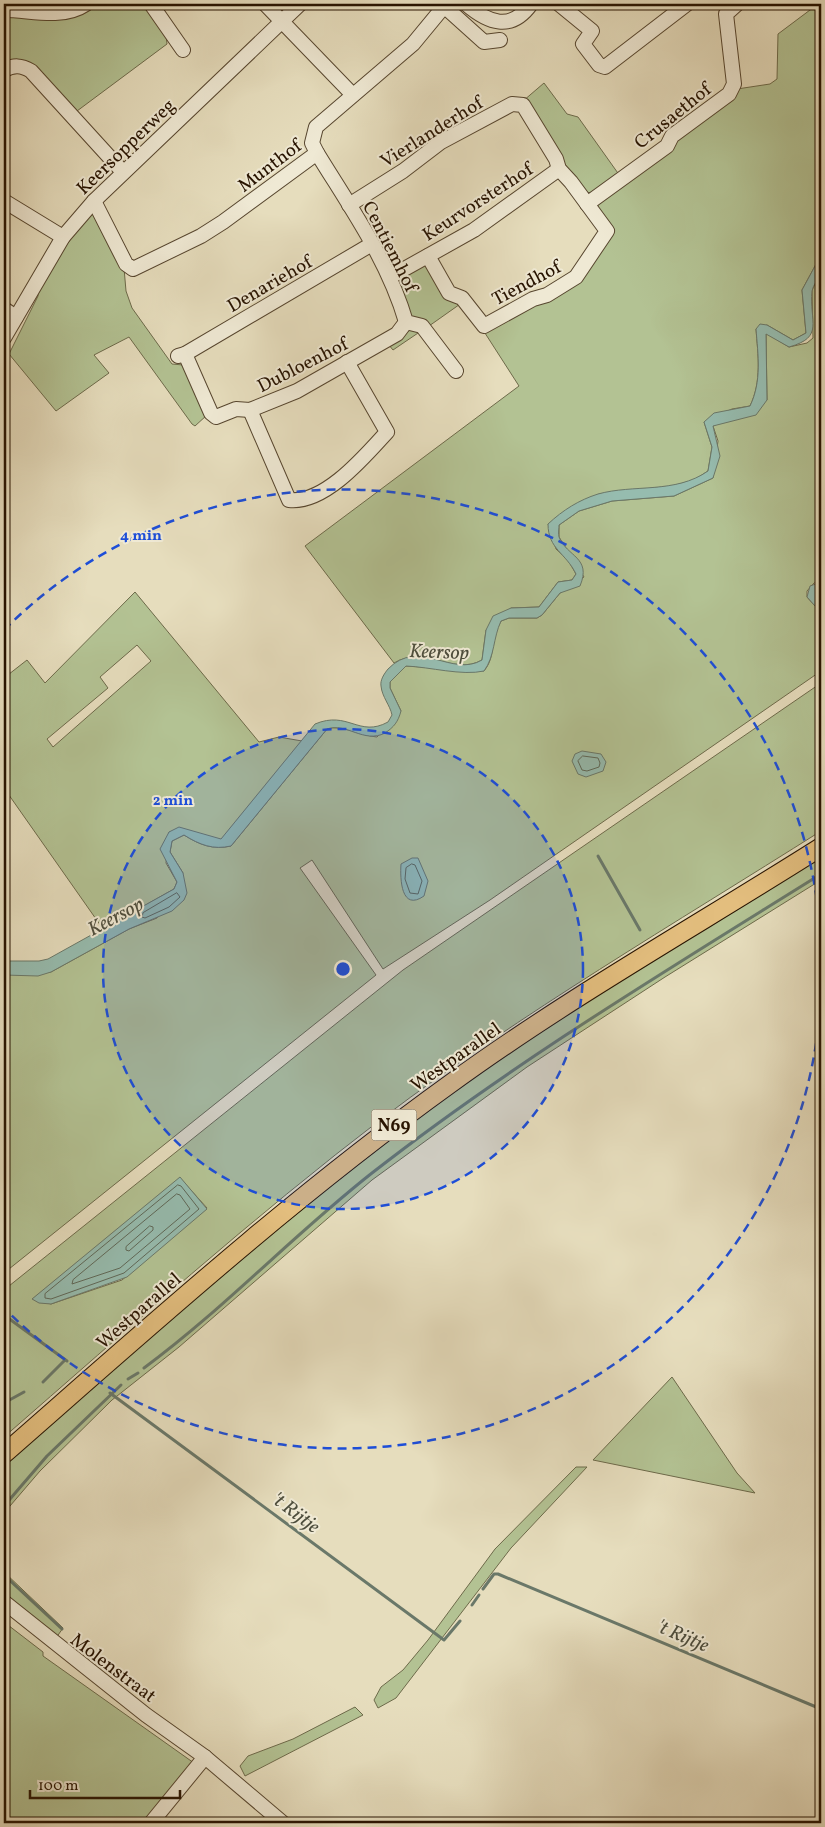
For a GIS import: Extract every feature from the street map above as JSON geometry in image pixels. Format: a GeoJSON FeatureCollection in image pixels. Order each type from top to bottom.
{"type":"FeatureCollection","features":[{"type":"Feature","properties":{"kind":"main road","name":"Westparallel"},"geometry":{"type":"LineString","coordinates":[[4,1441],[289,1197],[409,1103],[533,1017],[821,834]]}},
{"type":"Feature","properties":{"kind":"main road","name":"Westparallel"},"geometry":{"type":"LineString","coordinates":[[4,1454],[273,1222],[405,1117],[538,1025],[821,846]]}},
{"type":"Feature","properties":{"kind":"street"},"geometry":{"type":"LineString","coordinates":[[4,10],[58,13],[77,10],[86,4]]}},
{"type":"Feature","properties":{"kind":"street"},"geometry":{"type":"LineString","coordinates":[[151,4],[183,50]]}},
{"type":"Feature","properties":{"kind":"street"},"geometry":{"type":"LineString","coordinates":[[264,4],[352,94]]}},
{"type":"Feature","properties":{"kind":"street","name":"Keersopperweg"},"geometry":{"type":"LineString","coordinates":[[4,338],[63,237],[94,201],[300,4]]}},
{"type":"Feature","properties":{"kind":"street"},"geometry":{"type":"LineString","coordinates":[[466,4],[489,21],[499,23],[520,16],[531,4]]}},
{"type":"Feature","properties":{"kind":"street"},"geometry":{"type":"LineString","coordinates":[[480,4],[498,13],[510,11],[521,4]]}},
{"type":"Feature","properties":{"kind":"street"},"geometry":{"type":"LineString","coordinates":[[559,4],[592,31],[583,44],[599,65],[605,67],[687,4]]}},
{"type":"Feature","properties":{"kind":"street","name":"Crusaethof"},"geometry":{"type":"LineString","coordinates":[[587,204],[666,146],[672,136],[729,94],[734,84],[726,14],[736,4]]}},
{"type":"Feature","properties":{"kind":"street"},"geometry":{"type":"LineString","coordinates":[[445,5],[484,42],[500,40]]}},
{"type":"Feature","properties":{"kind":"street","name":"Munthof"},"geometry":{"type":"LineString","coordinates":[[94,201],[126,264],[129,274],[201,236],[317,153],[312,142],[316,127],[412,44],[445,5]]}},
{"type":"Feature","properties":{"kind":"street"},"geometry":{"type":"LineString","coordinates":[[4,70],[12,66],[22,66],[31,70],[123,172]]}},
{"type":"Feature","properties":{"kind":"street","name":"Vierlanderhof"},"geometry":{"type":"LineString","coordinates":[[349,205],[403,171],[441,142],[512,104],[523,105],[556,159],[559,169]]}},
{"type":"Feature","properties":{"kind":"street","name":"Centiemhof"},"geometry":{"type":"LineString","coordinates":[[317,153],[390,277],[406,322],[422,326],[456,371]]}},
{"type":"Feature","properties":{"kind":"street","name":"Tiendhof"},"geometry":{"type":"LineString","coordinates":[[428,256],[449,293],[462,298],[484,326],[533,299],[547,295],[576,277],[606,231],[571,182],[559,169]]}},
{"type":"Feature","properties":{"kind":"street","name":"Keurvorsterhof"},"geometry":{"type":"LineString","coordinates":[[390,277],[474,230],[559,169]]}},
{"type":"Feature","properties":{"kind":"street"},"geometry":{"type":"LineString","coordinates":[[4,201],[63,237]]}},
{"type":"Feature","properties":{"kind":"street","name":"Denariehof"},"geometry":{"type":"LineString","coordinates":[[181,355],[372,244]]}},
{"type":"Feature","properties":{"kind":"street"},"geometry":{"type":"LineString","coordinates":[[4,309],[16,317]]}},
{"type":"Feature","properties":{"kind":"street","name":"Dubloenhof"},"geometry":{"type":"LineString","coordinates":[[181,355],[211,413],[216,417],[236,409],[250,410],[297,391],[397,334],[406,322]]}},
{"type":"Feature","properties":{"kind":"street"},"geometry":{"type":"LineString","coordinates":[[250,410],[289,500],[297,501],[336,484],[387,432],[347,362]]}},
{"type":"Feature","properties":{"kind":"street","name":"Molenstraat"},"geometry":{"type":"LineString","coordinates":[[4,1602],[146,1715],[205,1757],[283,1823]]}},
{"type":"Feature","properties":{"kind":"street"},"geometry":{"type":"LineString","coordinates":[[150,1823],[205,1757]]}},
{"type":"Feature","properties":{"kind":"green space"},"geometry":{"type":"Polygon","coordinates":[[[97,4],[144,4],[166,35],[167,44],[73,114],[44,81],[4,65],[4,15],[89,9],[97,4]]]}},
{"type":"Feature","properties":{"kind":"green space"},"geometry":{"type":"Polygon","coordinates":[[[818,4],[821,4],[821,255],[802,290],[806,333],[793,340],[767,325],[756,329],[758,378],[754,397],[750,406],[732,409],[704,422],[712,447],[708,471],[694,480],[672,486],[599,494],[548,524],[556,549],[568,560],[576,574],[572,580],[558,582],[539,607],[511,608],[486,630],[482,660],[472,664],[461,665],[416,657],[405,658],[394,663],[305,546],[519,386],[483,330],[547,299],[611,232],[597,207],[599,203],[737,89],[770,84],[777,79],[778,34],[818,4]]]}},
{"type":"Feature","properties":{"kind":"green space"},"geometry":{"type":"Polygon","coordinates":[[[544,83],[567,114],[578,117],[620,176],[596,192],[583,193],[523,101],[544,83]]]}},
{"type":"Feature","properties":{"kind":"green space"},"geometry":{"type":"Polygon","coordinates":[[[91,214],[96,216],[124,268],[126,291],[132,308],[172,364],[183,365],[207,415],[195,426],[129,337],[94,355],[109,373],[56,411],[9,354],[38,296],[38,291],[74,230],[91,214]]]}},
{"type":"Feature","properties":{"kind":"green space"},"geometry":{"type":"Polygon","coordinates":[[[424,262],[463,302],[429,326],[409,317],[397,284],[399,274],[424,262]]]}},
{"type":"Feature","properties":{"kind":"green space"},"geometry":{"type":"Polygon","coordinates":[[[821,273],[821,582],[814,583],[807,591],[807,597],[815,606],[821,606],[821,671],[490,900],[383,969],[312,860],[300,868],[376,975],[4,1273],[4,975],[51,972],[129,929],[157,918],[183,873],[170,852],[172,841],[184,835],[207,846],[231,846],[327,729],[339,728],[377,737],[401,711],[390,688],[390,682],[406,666],[484,671],[491,659],[495,634],[501,621],[509,618],[537,618],[542,615],[560,593],[584,577],[559,537],[559,525],[579,511],[612,501],[674,496],[713,478],[718,441],[713,426],[767,400],[766,333],[789,347],[807,343],[813,338],[812,290],[821,273]]]}},
{"type":"Feature","properties":{"kind":"green space"},"geometry":{"type":"Polygon","coordinates":[[[410,330],[421,331],[393,350],[388,344],[410,330]]]}},
{"type":"Feature","properties":{"kind":"green space"},"geometry":{"type":"Polygon","coordinates":[[[135,592],[259,742],[279,737],[302,741],[221,840],[169,832],[166,863],[177,882],[174,889],[103,929],[4,788],[4,678],[27,660],[45,683],[135,592]],[[137,645],[100,677],[108,688],[47,739],[53,747],[151,661],[137,645]]]}},
{"type":"Feature","properties":{"kind":"green space"},"geometry":{"type":"Polygon","coordinates":[[[821,683],[821,831],[545,1005],[490,1041],[384,1117],[239,1234],[4,1437],[4,1290],[403,970],[821,683]],[[180,1178],[33,1299],[51,1304],[122,1280],[207,1208],[180,1178]]]}},
{"type":"Feature","properties":{"kind":"green space"},"geometry":{"type":"Polygon","coordinates":[[[821,849],[821,880],[665,977],[527,1067],[372,1180],[179,1347],[112,1400],[40,1471],[4,1513],[4,1459],[252,1245],[454,1085],[821,849]]]}},
{"type":"Feature","properties":{"kind":"green space"},"geometry":{"type":"Polygon","coordinates":[[[672,1377],[737,1473],[755,1493],[593,1460],[672,1377]]]}},
{"type":"Feature","properties":{"kind":"green space"},"geometry":{"type":"Polygon","coordinates":[[[576,1467],[587,1467],[511,1548],[396,1698],[378,1708],[374,1700],[381,1687],[403,1670],[428,1640],[495,1549],[576,1467]]]}},
{"type":"Feature","properties":{"kind":"green space"},"geometry":{"type":"Polygon","coordinates":[[[4,1572],[63,1628],[56,1638],[4,1596],[4,1572]]]}},
{"type":"Feature","properties":{"kind":"green space"},"geometry":{"type":"Polygon","coordinates":[[[4,1622],[43,1652],[43,1656],[194,1763],[150,1823],[4,1823],[4,1622]]]}},
{"type":"Feature","properties":{"kind":"green space"},"geometry":{"type":"Polygon","coordinates":[[[355,1707],[363,1715],[245,1776],[240,1766],[248,1756],[293,1739],[355,1707]]]}},
{"type":"Feature","properties":{"kind":"water"},"geometry":{"type":"Polygon","coordinates":[[[821,255],[821,272],[812,291],[813,327],[811,333],[800,343],[789,347],[766,334],[767,400],[756,415],[713,426],[720,456],[713,478],[674,496],[612,501],[579,511],[559,525],[559,537],[563,544],[581,563],[583,576],[580,586],[560,593],[542,615],[537,618],[509,618],[501,621],[488,665],[484,671],[456,672],[406,666],[390,682],[390,688],[401,711],[397,721],[388,731],[377,736],[370,736],[341,728],[327,729],[231,846],[207,846],[184,835],[172,841],[170,852],[183,873],[187,893],[184,900],[172,911],[129,929],[51,972],[38,976],[4,975],[4,961],[39,961],[48,959],[174,889],[177,882],[160,849],[169,832],[179,827],[221,839],[315,724],[336,720],[369,727],[388,722],[392,715],[383,694],[381,682],[388,669],[400,660],[423,657],[459,664],[471,664],[482,660],[486,630],[493,616],[511,608],[539,607],[558,582],[572,580],[576,574],[554,545],[549,532],[548,524],[559,514],[578,502],[598,494],[668,486],[682,483],[708,471],[712,447],[704,422],[714,413],[750,406],[758,378],[756,329],[760,324],[767,325],[793,340],[806,333],[802,290],[821,255]]]}},
{"type":"Feature","properties":{"kind":"water"},"geometry":{"type":"Polygon","coordinates":[[[821,582],[821,606],[815,606],[807,597],[810,586],[821,582]]]}},
{"type":"Feature","properties":{"kind":"water"},"geometry":{"type":"Polygon","coordinates":[[[582,751],[601,754],[606,762],[603,771],[586,777],[578,774],[572,761],[575,754],[582,751]]]}},
{"type":"Feature","properties":{"kind":"water"},"geometry":{"type":"Polygon","coordinates":[[[412,858],[418,858],[428,881],[424,896],[416,900],[406,897],[401,878],[401,864],[412,858]]]}},
{"type":"Feature","properties":{"kind":"water"},"geometry":{"type":"Polygon","coordinates":[[[180,1177],[207,1209],[127,1277],[51,1304],[39,1303],[32,1299],[180,1177]]]}},
{"type":"Feature","properties":{"kind":"waterway"},"geometry":{"type":"LineString","coordinates":[[598,856],[640,930]]}},
{"type":"Feature","properties":{"kind":"waterway"},"geometry":{"type":"LineString","coordinates":[[144,1368],[230,1297],[314,1221],[426,1132],[536,1055],[821,874]]}},
{"type":"Feature","properties":{"kind":"waterway","name":"'t Rijtje"},"geometry":{"type":"LineString","coordinates":[[4,1315],[67,1361]]}},
{"type":"Feature","properties":{"kind":"waterway"},"geometry":{"type":"LineString","coordinates":[[43,1382],[65,1360]]}},
{"type":"Feature","properties":{"kind":"waterway"},"geometry":{"type":"LineString","coordinates":[[128,1379],[138,1373]]}},
{"type":"Feature","properties":{"kind":"waterway"},"geometry":{"type":"LineString","coordinates":[[4,1506],[47,1456],[121,1385]]}},
{"type":"Feature","properties":{"kind":"waterway"},"geometry":{"type":"LineString","coordinates":[[4,1403],[24,1392]]}},
{"type":"Feature","properties":{"kind":"waterway","name":"'t Rijtje"},"geometry":{"type":"LineString","coordinates":[[110,1393],[444,1640],[460,1621]]}},
{"type":"Feature","properties":{"kind":"waterway","name":"'t Rijtje"},"geometry":{"type":"LineString","coordinates":[[483,1589],[494,1574],[498,1574],[821,1709]]}},
{"type":"Feature","properties":{"kind":"waterway"},"geometry":{"type":"LineString","coordinates":[[4,1575],[62,1629]]}},
{"type":"Feature","properties":{"kind":"waterway","name":"'t Rijtje"},"geometry":{"type":"LineString","coordinates":[[472,1605],[479,1595]]}},
{"type":"Feature","properties":{"kind":"water label","name":"Keersop"},"geometry":{"type":"Point","coordinates":[439,651]}},
{"type":"Feature","properties":{"kind":"water label","name":"Keersop"},"geometry":{"type":"Point","coordinates":[115,916]}}]}
